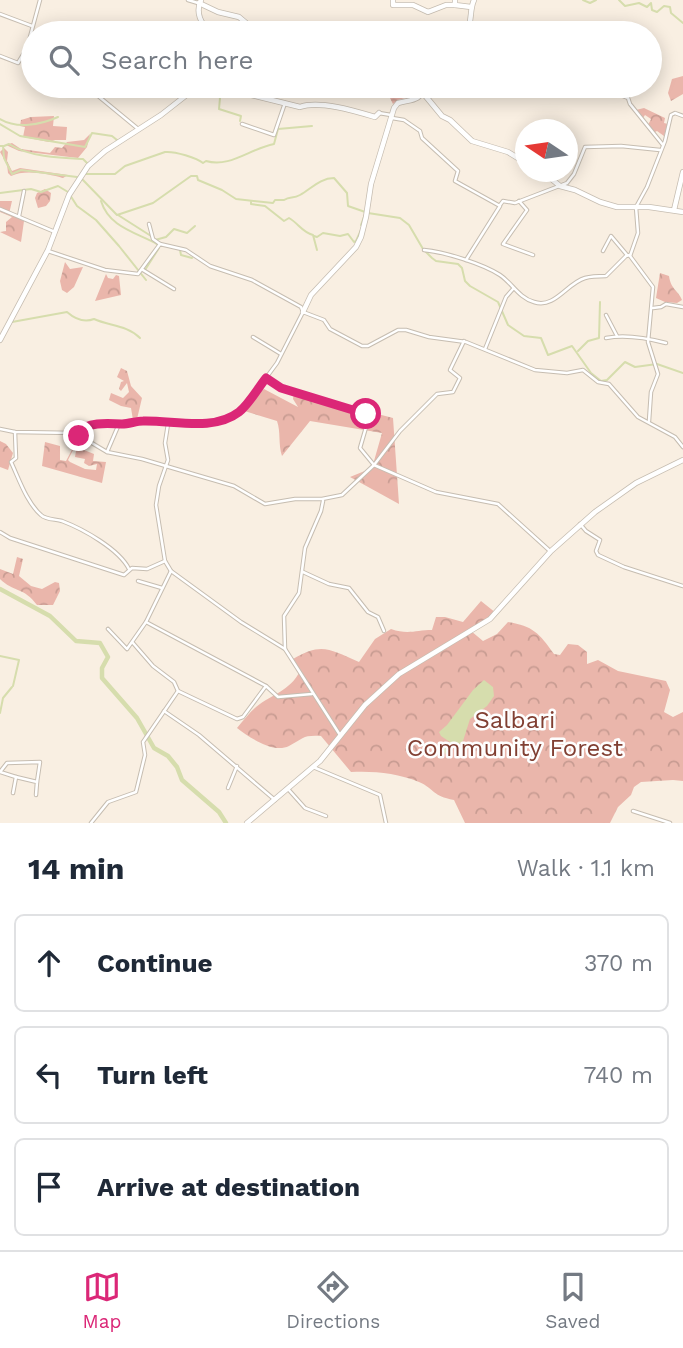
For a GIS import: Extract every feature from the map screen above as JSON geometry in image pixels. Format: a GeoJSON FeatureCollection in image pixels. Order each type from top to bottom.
{"type":"FeatureCollection","features":[{"type":"Feature","properties":{"kind":"street"},"geometry":{"type":"LineString","coordinates":[[34,21],[40,0]]}},
{"type":"Feature","properties":{"kind":"street"},"geometry":{"type":"LineString","coordinates":[[188,0],[200,1],[218,12],[243,21]]}},
{"type":"Feature","properties":{"kind":"street"},"geometry":{"type":"LineString","coordinates":[[393,0],[393,5],[413,5],[428,12],[455,3],[471,8]]}},
{"type":"Feature","properties":{"kind":"street"},"geometry":{"type":"LineString","coordinates":[[472,21],[474,0]]}},
{"type":"Feature","properties":{"kind":"street"},"geometry":{"type":"LineString","coordinates":[[200,1],[201,21]]}},
{"type":"Feature","properties":{"kind":"street"},"geometry":{"type":"LineString","coordinates":[[0,14],[21,22]]}},
{"type":"Feature","properties":{"kind":"street"},"geometry":{"type":"LineString","coordinates":[[0,56],[18,63],[21,58]]}},
{"type":"Feature","properties":{"kind":"street"},"geometry":{"type":"LineString","coordinates":[[101,98],[138,129]]}},
{"type":"Feature","properties":{"kind":"street"},"geometry":{"type":"LineString","coordinates":[[0,340],[48,250],[69,195],[89,165],[182,98]]}},
{"type":"Feature","properties":{"kind":"street"},"geometry":{"type":"LineString","coordinates":[[264,98],[300,107],[307,104],[335,107],[375,117],[379,113],[404,120],[420,131],[422,138],[458,171],[455,181],[500,206]]}},
{"type":"Feature","properties":{"kind":"street"},"geometry":{"type":"LineString","coordinates":[[0,429],[15,432],[75,433],[90,425],[142,421],[168,424],[201,423],[237,414],[281,354],[311,295],[356,247],[366,217],[370,184],[391,116],[398,103],[417,98]]}},
{"type":"Feature","properties":{"kind":"street"},"geometry":{"type":"LineString","coordinates":[[427,98],[442,116],[472,141],[515,156]]}},
{"type":"Feature","properties":{"kind":"street"},"geometry":{"type":"LineString","coordinates":[[628,98],[629,104],[663,145]]}},
{"type":"Feature","properties":{"kind":"street"},"geometry":{"type":"LineString","coordinates":[[242,124],[274,135],[285,103]]}},
{"type":"Feature","properties":{"kind":"street"},"geometry":{"type":"LineString","coordinates":[[424,250],[466,260],[499,275],[532,302],[552,301],[586,278],[606,276],[629,255],[638,233],[637,208],[663,145],[671,115],[675,113],[683,116]]}},
{"type":"Feature","properties":{"kind":"street"},"geometry":{"type":"LineString","coordinates":[[466,260],[503,201],[515,203],[571,180],[585,147],[621,146],[660,150]]}},
{"type":"Feature","properties":{"kind":"street"},"geometry":{"type":"LineString","coordinates":[[674,210],[683,172]]}},
{"type":"Feature","properties":{"kind":"street"},"geometry":{"type":"LineString","coordinates":[[555,182],[611,205],[683,212]]}},
{"type":"Feature","properties":{"kind":"street"},"geometry":{"type":"LineString","coordinates":[[19,216],[24,191]]}},
{"type":"Feature","properties":{"kind":"street"},"geometry":{"type":"LineString","coordinates":[[519,201],[527,210],[503,244],[533,255]]}},
{"type":"Feature","properties":{"kind":"street"},"geometry":{"type":"LineString","coordinates":[[0,209],[55,232]]}},
{"type":"Feature","properties":{"kind":"street"},"geometry":{"type":"LineString","coordinates":[[149,223],[153,239],[158,246],[186,250],[216,268],[251,280],[301,307],[303,312],[324,320],[330,329],[362,346],[368,346],[398,330],[464,341],[535,370],[567,373],[583,370],[598,382],[609,384],[638,416],[675,437],[683,447]]}},
{"type":"Feature","properties":{"kind":"street"},"geometry":{"type":"LineString","coordinates":[[603,251],[611,236],[653,287],[648,338],[658,374],[651,392],[649,422]]}},
{"type":"Feature","properties":{"kind":"street"},"geometry":{"type":"LineString","coordinates":[[141,272],[158,246]]}},
{"type":"Feature","properties":{"kind":"street"},"geometry":{"type":"LineString","coordinates":[[48,250],[105,270],[141,272],[174,289]]}},
{"type":"Feature","properties":{"kind":"street"},"geometry":{"type":"LineString","coordinates":[[485,349],[506,297],[514,289]]}},
{"type":"Feature","properties":{"kind":"street"},"geometry":{"type":"LineString","coordinates":[[652,308],[666,304],[683,307]]}},
{"type":"Feature","properties":{"kind":"street"},"geometry":{"type":"LineString","coordinates":[[606,315],[617,336]]}},
{"type":"Feature","properties":{"kind":"street"},"geometry":{"type":"LineString","coordinates":[[253,337],[281,354]]}},
{"type":"Feature","properties":{"kind":"street"},"geometry":{"type":"LineString","coordinates":[[606,338],[648,338],[666,343]]}},
{"type":"Feature","properties":{"kind":"street"},"geometry":{"type":"LineString","coordinates":[[75,433],[107,452],[234,486],[265,504],[342,495],[374,465],[400,431],[437,394],[453,392],[460,378],[450,370],[464,341]]}},
{"type":"Feature","properties":{"kind":"street"},"geometry":{"type":"LineString","coordinates":[[266,378],[281,388],[366,414],[369,417],[360,448],[369,463],[436,492],[498,504],[551,551]]}},
{"type":"Feature","properties":{"kind":"street"},"geometry":{"type":"LineString","coordinates":[[107,452],[119,424]]}},
{"type":"Feature","properties":{"kind":"street"},"geometry":{"type":"LineString","coordinates":[[168,424],[165,443],[169,460],[159,486],[156,505],[164,561],[172,571],[241,622],[285,649],[340,736]]}},
{"type":"Feature","properties":{"kind":"street"},"geometry":{"type":"LineString","coordinates":[[15,432],[17,453],[11,462],[25,492],[40,513],[44,517],[67,523],[109,547],[122,557],[129,569]]}},
{"type":"Feature","properties":{"kind":"street"},"geometry":{"type":"LineString","coordinates":[[247,823],[313,767],[365,705],[399,674],[490,619],[551,551],[580,524],[636,483],[683,460]]}},
{"type":"Feature","properties":{"kind":"street"},"geometry":{"type":"LineString","coordinates":[[285,649],[284,616],[299,593],[305,548],[321,511],[322,499]]}},
{"type":"Feature","properties":{"kind":"street"},"geometry":{"type":"LineString","coordinates":[[580,524],[600,540],[596,551],[598,555],[624,567],[683,586]]}},
{"type":"Feature","properties":{"kind":"street"},"geometry":{"type":"LineString","coordinates":[[0,532],[10,538],[124,575],[129,569]]}},
{"type":"Feature","properties":{"kind":"street"},"geometry":{"type":"LineString","coordinates":[[129,569],[147,569],[164,561]]}},
{"type":"Feature","properties":{"kind":"street"},"geometry":{"type":"LineString","coordinates":[[108,629],[126,650],[146,622],[172,571]]}},
{"type":"Feature","properties":{"kind":"street"},"geometry":{"type":"LineString","coordinates":[[303,572],[329,584],[349,588],[368,612],[378,617],[384,631]]}},
{"type":"Feature","properties":{"kind":"street"},"geometry":{"type":"LineString","coordinates":[[138,582],[163,588]]}},
{"type":"Feature","properties":{"kind":"street"},"geometry":{"type":"LineString","coordinates":[[146,622],[266,687],[278,697],[313,694]]}},
{"type":"Feature","properties":{"kind":"street"},"geometry":{"type":"LineString","coordinates":[[133,643],[153,666],[174,682],[178,691],[240,719],[266,687]]}},
{"type":"Feature","properties":{"kind":"street"},"geometry":{"type":"LineString","coordinates":[[91,823],[108,802],[136,792],[145,755],[142,745],[178,691]]}},
{"type":"Feature","properties":{"kind":"street"},"geometry":{"type":"LineString","coordinates":[[164,711],[199,735],[275,800]]}},
{"type":"Feature","properties":{"kind":"street"},"geometry":{"type":"LineString","coordinates":[[36,795],[40,762],[7,762],[0,772],[37,782]]}},
{"type":"Feature","properties":{"kind":"street"},"geometry":{"type":"LineString","coordinates":[[229,788],[237,766]]}},
{"type":"Feature","properties":{"kind":"street"},"geometry":{"type":"LineString","coordinates":[[313,767],[380,795],[386,823]]}},
{"type":"Feature","properties":{"kind":"street"},"geometry":{"type":"LineString","coordinates":[[13,793],[16,777]]}},
{"type":"Feature","properties":{"kind":"street"},"geometry":{"type":"LineString","coordinates":[[288,789],[305,808],[326,816]]}},
{"type":"Feature","properties":{"kind":"street"},"geometry":{"type":"LineString","coordinates":[[633,810],[670,823]]}},
{"type":"Feature","properties":{"kind":"green space"},"geometry":{"type":"Polygon","coordinates":[[[683,76],[683,94],[671,101],[668,93],[672,79],[683,76]]]}},
{"type":"Feature","properties":{"kind":"green space"},"geometry":{"type":"Polygon","coordinates":[[[390,98],[405,98],[398,100],[393,104],[390,98]]]}},
{"type":"Feature","properties":{"kind":"green space"},"geometry":{"type":"Polygon","coordinates":[[[644,108],[665,118],[664,123],[668,124],[664,136],[648,125],[651,119],[645,115],[643,118],[636,110],[644,108]]]}},
{"type":"Feature","properties":{"kind":"green space"},"geometry":{"type":"Polygon","coordinates":[[[54,116],[53,126],[67,127],[66,140],[49,142],[23,137],[25,127],[20,126],[21,120],[54,116]]]}},
{"type":"Feature","properties":{"kind":"green space"},"geometry":{"type":"Polygon","coordinates":[[[90,134],[87,147],[78,158],[19,151],[6,145],[12,143],[21,149],[50,153],[55,147],[62,148],[67,142],[84,140],[90,134]]]}},
{"type":"Feature","properties":{"kind":"green space"},"geometry":{"type":"Polygon","coordinates":[[[4,148],[8,152],[7,161],[12,171],[20,168],[68,175],[63,178],[30,173],[11,176],[0,152],[4,148]]]}},
{"type":"Feature","properties":{"kind":"green space"},"geometry":{"type":"Polygon","coordinates":[[[45,189],[51,193],[50,201],[46,206],[38,208],[35,198],[37,193],[45,189]]]}},
{"type":"Feature","properties":{"kind":"green space"},"geometry":{"type":"Polygon","coordinates":[[[0,201],[12,201],[9,214],[24,221],[21,242],[0,232],[6,231],[6,222],[12,217],[0,212],[0,201]]]}},
{"type":"Feature","properties":{"kind":"green space"},"geometry":{"type":"Polygon","coordinates":[[[65,262],[70,269],[83,267],[74,287],[67,293],[62,290],[60,281],[65,262]]]}},
{"type":"Feature","properties":{"kind":"green space"},"geometry":{"type":"Polygon","coordinates":[[[660,273],[669,276],[682,300],[677,303],[656,298],[660,273]]]}},
{"type":"Feature","properties":{"kind":"green space"},"geometry":{"type":"Polygon","coordinates":[[[106,274],[113,279],[116,275],[119,276],[121,295],[95,301],[106,274]]]}},
{"type":"Feature","properties":{"kind":"green space"},"geometry":{"type":"Polygon","coordinates":[[[121,368],[127,371],[131,386],[142,398],[137,419],[133,420],[131,408],[109,400],[111,393],[123,398],[129,392],[127,383],[121,391],[119,389],[124,381],[117,377],[121,368]]]}},
{"type":"Feature","properties":{"kind":"green space"},"geometry":{"type":"Polygon","coordinates":[[[264,389],[298,407],[293,399],[294,392],[393,418],[399,504],[350,477],[372,468],[382,433],[310,421],[282,456],[277,421],[241,410],[264,389]]]}},
{"type":"Feature","properties":{"kind":"green space"},"geometry":{"type":"Polygon","coordinates":[[[0,441],[13,453],[8,470],[0,467],[0,441]]]}},
{"type":"Feature","properties":{"kind":"green space"},"geometry":{"type":"Polygon","coordinates":[[[45,442],[60,446],[60,460],[66,461],[74,446],[94,454],[93,461],[106,462],[102,483],[42,466],[45,442]],[[73,450],[68,460],[70,462],[85,469],[96,470],[97,464],[89,466],[84,463],[85,459],[75,457],[76,451],[73,450]]]}},
{"type":"Feature","properties":{"kind":"green space"},"geometry":{"type":"Polygon","coordinates":[[[17,557],[23,559],[19,576],[31,586],[42,589],[55,582],[59,583],[60,591],[53,605],[37,605],[28,595],[0,579],[0,569],[13,574],[17,557]]]}},
{"type":"Feature","properties":{"kind":"green space","name":"Salbari Community Forest"},"geometry":{"type":"Polygon","coordinates":[[[481,601],[496,613],[471,631],[483,641],[497,634],[508,622],[535,632],[554,654],[560,655],[568,644],[578,645],[587,652],[587,664],[598,660],[618,671],[666,681],[670,690],[664,712],[673,717],[683,712],[683,781],[641,782],[618,807],[610,823],[465,823],[454,800],[437,794],[419,782],[386,773],[351,772],[321,736],[307,737],[289,746],[276,748],[237,728],[256,707],[296,678],[300,671],[293,659],[311,650],[326,649],[359,662],[375,639],[391,629],[407,632],[432,630],[436,617],[463,622],[481,601]]]}},
{"type":"Feature","properties":{"kind":"shaded area"},"geometry":{"type":"Polygon","coordinates":[[[484,680],[493,687],[494,696],[487,706],[470,719],[463,741],[445,754],[443,748],[450,742],[439,732],[484,680]]]}},
{"type":"Feature","properties":{"kind":"waterway"},"geometry":{"type":"LineString","coordinates":[[583,0],[590,3],[596,0]]}},
{"type":"Feature","properties":{"kind":"waterway"},"geometry":{"type":"LineString","coordinates":[[619,0],[625,6],[639,3],[647,7],[651,3],[652,10],[657,12],[664,6],[670,7],[671,13],[683,23]]}},
{"type":"Feature","properties":{"kind":"waterway"},"geometry":{"type":"LineString","coordinates":[[220,98],[219,109],[241,116],[240,121]]}},
{"type":"Feature","properties":{"kind":"waterway"},"geometry":{"type":"LineString","coordinates":[[0,119],[29,125],[58,117]]}},
{"type":"Feature","properties":{"kind":"waterway"},"geometry":{"type":"LineString","coordinates":[[0,124],[20,136],[85,147],[92,133],[112,136],[116,142]]}},
{"type":"Feature","properties":{"kind":"waterway"},"geometry":{"type":"LineString","coordinates":[[83,174],[115,174],[125,166],[165,152],[186,155],[203,163],[223,162],[274,144],[278,129],[312,126]]}},
{"type":"Feature","properties":{"kind":"waterway"},"geometry":{"type":"LineString","coordinates":[[4,146],[9,144],[26,152],[45,156],[83,159],[88,164]]}},
{"type":"Feature","properties":{"kind":"waterway"},"geometry":{"type":"LineString","coordinates":[[0,146],[3,146],[4,158],[12,174],[21,170],[77,177]]}},
{"type":"Feature","properties":{"kind":"waterway"},"geometry":{"type":"LineString","coordinates":[[82,179],[117,215],[153,203],[191,176],[197,176],[198,180],[236,199],[273,203],[275,200],[298,196],[320,182],[334,178],[347,193],[348,206],[368,213],[400,218],[409,225],[423,249],[432,258],[458,264],[470,286],[498,302],[508,325],[524,336],[541,338],[548,355],[572,346],[591,373],[601,381],[607,380],[625,362],[635,367],[657,364],[683,373]]}},
{"type":"Feature","properties":{"kind":"waterway"},"geometry":{"type":"LineString","coordinates":[[0,193],[31,189],[41,192],[58,186],[68,192]]}},
{"type":"Feature","properties":{"kind":"waterway"},"geometry":{"type":"LineString","coordinates":[[70,195],[77,206],[96,220],[146,280]]}},
{"type":"Feature","properties":{"kind":"waterway"},"geometry":{"type":"LineString","coordinates":[[101,201],[116,223],[157,244]]}},
{"type":"Feature","properties":{"kind":"waterway"},"geometry":{"type":"LineString","coordinates":[[251,202],[265,206],[284,221],[289,218],[313,235],[317,250]]}},
{"type":"Feature","properties":{"kind":"waterway"},"geometry":{"type":"LineString","coordinates":[[361,225],[365,214]]}},
{"type":"Feature","properties":{"kind":"waterway"},"geometry":{"type":"LineString","coordinates":[[118,215],[151,236]]}},
{"type":"Feature","properties":{"kind":"waterway"},"geometry":{"type":"LineString","coordinates":[[155,240],[166,237],[174,229],[187,233],[195,226]]}},
{"type":"Feature","properties":{"kind":"waterway"},"geometry":{"type":"LineString","coordinates":[[314,236],[323,233],[340,236],[348,234],[354,242],[361,230]]}},
{"type":"Feature","properties":{"kind":"waterway"},"geometry":{"type":"LineString","coordinates":[[145,270],[159,248]]}},
{"type":"Feature","properties":{"kind":"waterway"},"geometry":{"type":"LineString","coordinates":[[180,250],[181,255],[192,258]]}},
{"type":"Feature","properties":{"kind":"waterway"},"geometry":{"type":"LineString","coordinates":[[578,351],[588,341],[599,338],[600,302]]}},
{"type":"Feature","properties":{"kind":"waterway"},"geometry":{"type":"LineString","coordinates":[[12,322],[67,312],[80,320],[94,319],[124,328],[140,338]]}},
{"type":"Feature","properties":{"kind":"waterway"},"geometry":{"type":"LineString","coordinates":[[0,589],[50,616],[76,641],[100,643],[108,657],[102,668],[102,678],[137,718],[154,748],[168,756],[177,767],[182,780],[219,812],[226,823]]}},
{"type":"Feature","properties":{"kind":"waterway"},"geometry":{"type":"LineString","coordinates":[[0,656],[19,660],[13,686]]}},
{"type":"Feature","properties":{"kind":"waterway"},"geometry":{"type":"LineString","coordinates":[[0,713],[3,698],[12,687]]}},
{"type":"Feature","properties":{"kind":"route"},"geometry":{"type":"LineString","coordinates":[[79,436],[75,433],[84,427],[97,424],[142,421],[168,424],[201,423],[227,418],[242,409],[266,378],[281,388],[366,414]]}}]}
